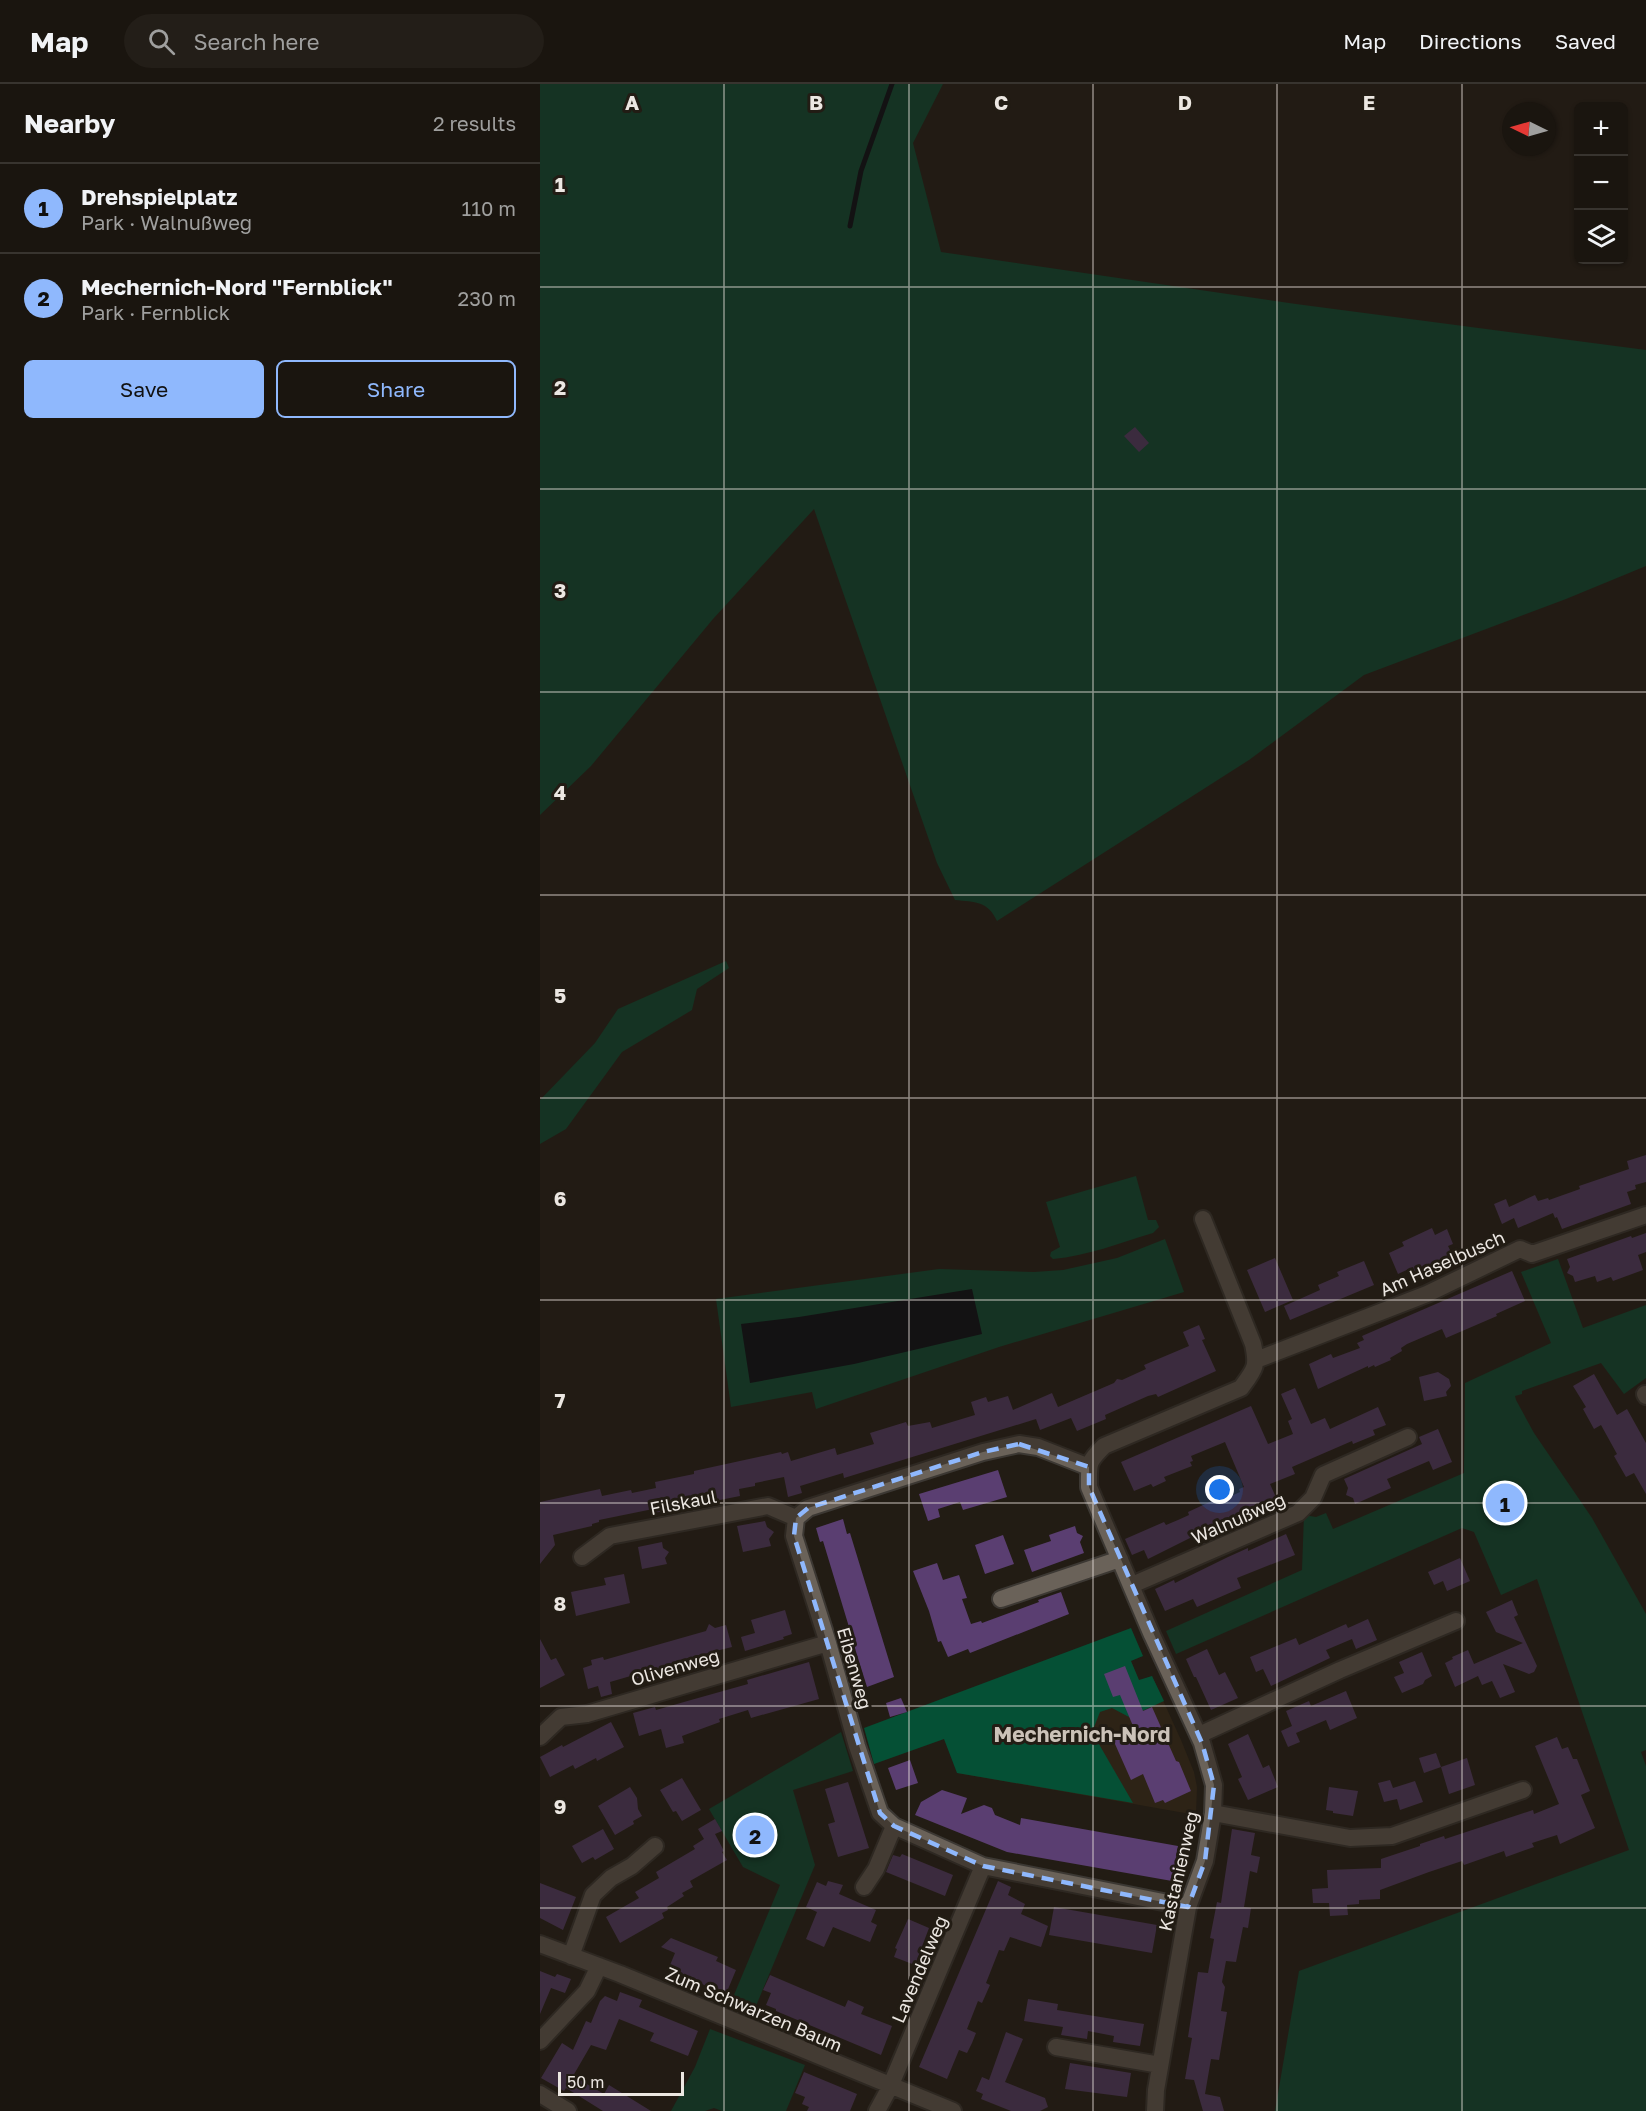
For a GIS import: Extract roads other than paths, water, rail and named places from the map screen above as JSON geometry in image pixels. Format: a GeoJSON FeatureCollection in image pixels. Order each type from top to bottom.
{"type":"FeatureCollection","features":[{"type":"Feature","properties":{"kind":"street","name":"Am Haselbusch"},"geometry":{"type":"LineString","coordinates":[[1256,1360],[1427,1294],[1520,1249],[1532,1254],[1646,1215]]}},
{"type":"Feature","properties":{"kind":"street"},"geometry":{"type":"LineString","coordinates":[[796,1518],[808,1508],[983,1452],[1019,1444],[1038,1447],[1089,1467],[1090,1460],[1104,1446],[1241,1388],[1253,1372],[1256,1360],[1253,1344],[1203,1219]]}},
{"type":"Feature","properties":{"kind":"street","name":"Walnußweg"},"geometry":{"type":"LineString","coordinates":[[1132,1585],[1298,1513],[1313,1498],[1323,1475],[1408,1437]]}},
{"type":"Feature","properties":{"kind":"street","name":"Kastanienweg"},"geometry":{"type":"LineString","coordinates":[[1089,1467],[1089,1487],[1152,1635],[1199,1735],[1214,1785],[1213,1813],[1205,1861],[1188,1907],[1155,2090],[1155,2111]]}},
{"type":"Feature","properties":{"kind":"street","name":"Filskaul"},"geometry":{"type":"LineString","coordinates":[[582,1557],[610,1536],[768,1506],[796,1518]]}},
{"type":"Feature","properties":{"kind":"street","name":"Eibenweg"},"geometry":{"type":"LineString","coordinates":[[796,1518],[794,1536],[828,1643],[857,1746],[880,1814],[894,1826],[983,1866],[1188,1907]]}},
{"type":"Feature","properties":{"kind":"street"},"geometry":{"type":"LineString","coordinates":[[1001,1599],[1120,1559]]}},
{"type":"Feature","properties":{"kind":"street"},"geometry":{"type":"LineString","coordinates":[[1199,1735],[1340,1670],[1456,1621]]}},
{"type":"Feature","properties":{"kind":"street","name":"Olivenweg"},"geometry":{"type":"LineString","coordinates":[[540,1737],[561,1717],[587,1714],[828,1643]]}},
{"type":"Feature","properties":{"kind":"street"},"geometry":{"type":"LineString","coordinates":[[1213,1813],[1350,1838],[1392,1836],[1523,1790]]}},
{"type":"Feature","properties":{"kind":"street"},"geometry":{"type":"LineString","coordinates":[[864,1887],[876,1869],[894,1826]]}},
{"type":"Feature","properties":{"kind":"street"},"geometry":{"type":"LineString","coordinates":[[571,1956],[594,1895],[611,1878],[632,1866],[655,1846]]}},
{"type":"Feature","properties":{"kind":"street","name":"Lavendelweg"},"geometry":{"type":"LineString","coordinates":[[877,2111],[890,2086],[983,1866]]}},
{"type":"Feature","properties":{"kind":"street","name":"Zum Schwarzen Baum"},"geometry":{"type":"LineString","coordinates":[[540,1944],[953,2111]]}},
{"type":"Feature","properties":{"kind":"street"},"geometry":{"type":"LineString","coordinates":[[540,2041],[587,1991],[599,1966]]}},
{"type":"Feature","properties":{"kind":"street"},"geometry":{"type":"LineString","coordinates":[[1056,2047],[1160,2065]]}},
{"type":"Feature","properties":{"kind":"street","name":"Kastanienweg"},"geometry":{"type":"LineString","coordinates":[[1142,2111],[1155,2090]]}},
{"type":"Feature","properties":{"kind":"street"},"geometry":{"type":"LineString","coordinates":[[540,2094],[568,2111]]}},
{"type":"Feature","properties":{"kind":"waterway"},"geometry":{"type":"LineString","coordinates":[[850,226],[861,171],[892,84]]}},
{"type":"Feature","properties":{"kind":"place","name":"Drehspielplatz"},"geometry":{"type":"Point","coordinates":[1505,1503]}},
{"type":"Feature","properties":{"kind":"place","name":"Mechernich-Nord \"Fernblick\""},"geometry":{"type":"Point","coordinates":[755,1835]}},
{"type":"Feature","properties":{"kind":"district","name":"Mechernich-Nord"},"geometry":{"type":"Point","coordinates":[1082,1734]}}]}
